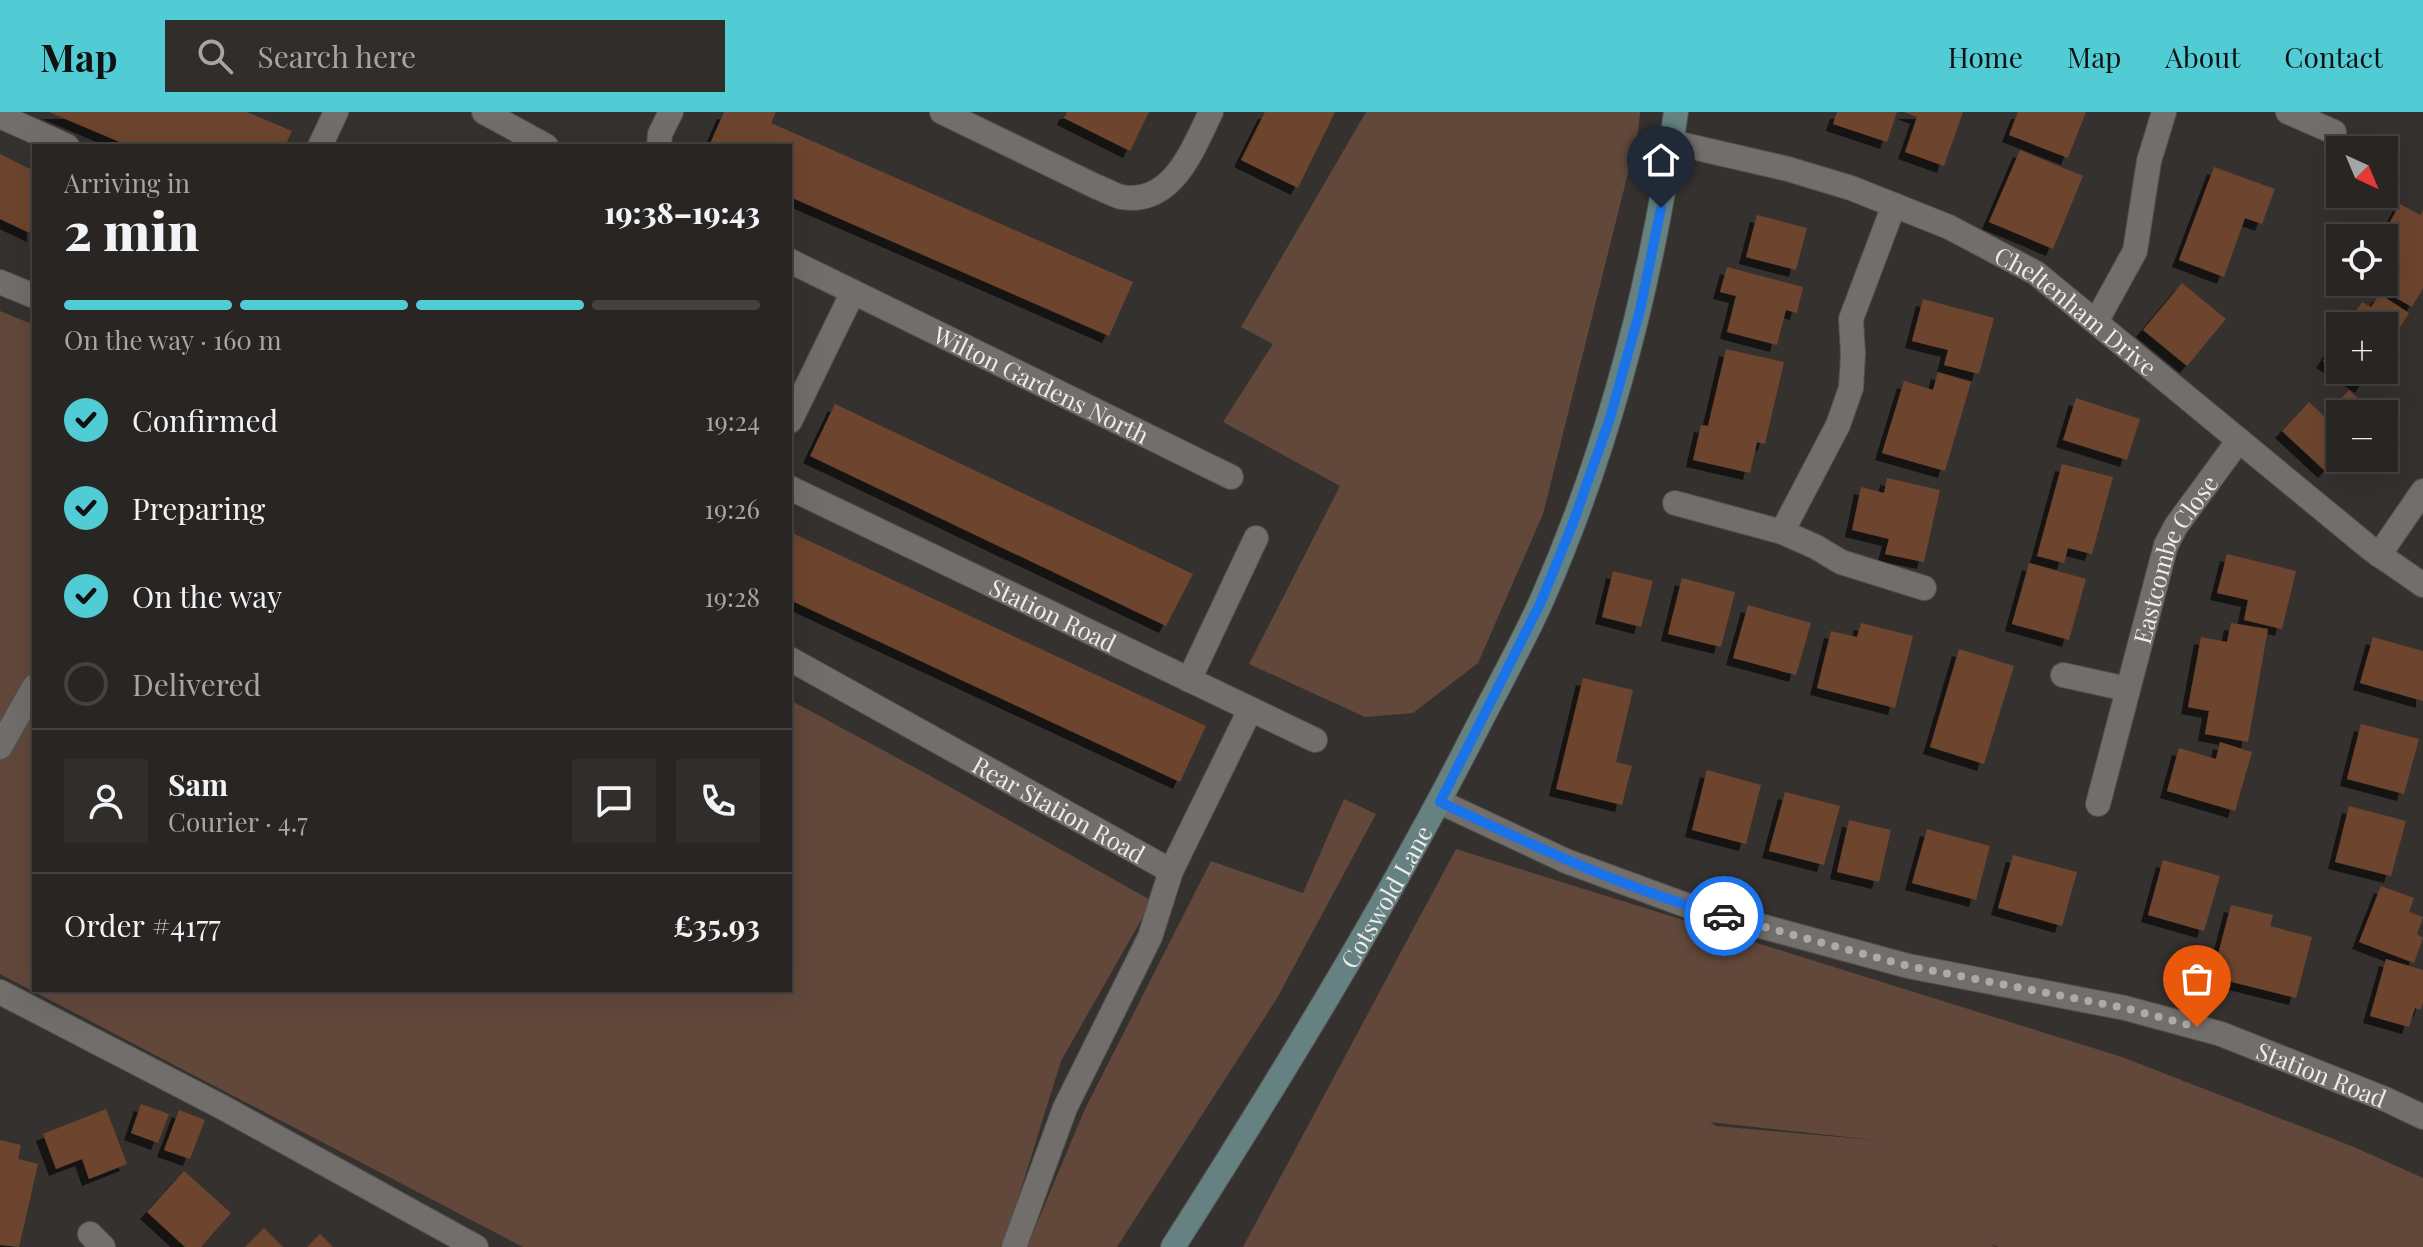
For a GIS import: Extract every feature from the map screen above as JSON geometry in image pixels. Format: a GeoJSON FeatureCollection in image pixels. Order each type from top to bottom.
{"type":"FeatureCollection","features":[{"type":"Feature","properties":{"kind":"street"},"geometry":{"type":"LineString","coordinates":[[321,144],[336,112]]}},
{"type":"Feature","properties":{"kind":"street"},"geometry":{"type":"LineString","coordinates":[[484,112],[542,144]]}},
{"type":"Feature","properties":{"kind":"street"},"geometry":{"type":"LineString","coordinates":[[659,144],[660,134],[671,112]]}},
{"type":"Feature","properties":{"kind":"street"},"geometry":{"type":"LineString","coordinates":[[942,112],[1121,197],[1145,196],[1166,185],[1185,166],[1211,112]]}},
{"type":"Feature","properties":{"kind":"street","name":"Cotswold Lane"},"geometry":{"type":"LineString","coordinates":[[1173,1247],[1284,1072],[1440,802],[1540,604],[1610,418],[1640,310],[1666,182],[1676,112]]}},
{"type":"Feature","properties":{"kind":"street"},"geometry":{"type":"LineString","coordinates":[[2096,322],[2135,251],[2149,161],[2164,112]]}},
{"type":"Feature","properties":{"kind":"street"},"geometry":{"type":"LineString","coordinates":[[2288,112],[2334,132]]}},
{"type":"Feature","properties":{"kind":"street"},"geometry":{"type":"LineString","coordinates":[[0,116],[63,144]]}},
{"type":"Feature","properties":{"kind":"street","name":"Cheltenham Drive"},"geometry":{"type":"LineString","coordinates":[[1671,142],[1788,169],[1851,188],[1949,227],[2036,273],[2379,555],[2423,585]]}},
{"type":"Feature","properties":{"kind":"street"},"geometry":{"type":"LineString","coordinates":[[1782,532],[1838,425],[1851,388],[1851,319],[1894,205]]}},
{"type":"Feature","properties":{"kind":"street","name":"Wilton Gardens North"},"geometry":{"type":"LineString","coordinates":[[792,262],[1231,477]]}},
{"type":"Feature","properties":{"kind":"street"},"geometry":{"type":"LineString","coordinates":[[0,282],[32,295]]}},
{"type":"Feature","properties":{"kind":"street"},"geometry":{"type":"LineString","coordinates":[[792,417],[853,292]]}},
{"type":"Feature","properties":{"kind":"street","name":"Eastcombe Close"},"geometry":{"type":"LineString","coordinates":[[2098,804],[2166,545],[2176,526],[2239,440]]}},
{"type":"Feature","properties":{"kind":"street","name":"Station Road"},"geometry":{"type":"LineString","coordinates":[[792,489],[1315,740]]}},
{"type":"Feature","properties":{"kind":"street"},"geometry":{"type":"LineString","coordinates":[[2379,555],[2423,491]]}},
{"type":"Feature","properties":{"kind":"street"},"geometry":{"type":"LineString","coordinates":[[1675,503],[1782,532],[1841,562],[1924,588]]}},
{"type":"Feature","properties":{"kind":"street"},"geometry":{"type":"LineString","coordinates":[[1189,680],[1256,538]]}},
{"type":"Feature","properties":{"kind":"street","name":"Rear Station Road"},"geometry":{"type":"LineString","coordinates":[[792,660],[1171,871],[1250,710]]}},
{"type":"Feature","properties":{"kind":"street"},"geometry":{"type":"LineString","coordinates":[[2063,675],[2127,689]]}},
{"type":"Feature","properties":{"kind":"street"},"geometry":{"type":"LineString","coordinates":[[0,747],[32,691]]}},
{"type":"Feature","properties":{"kind":"street","name":"Station Road"},"geometry":{"type":"LineString","coordinates":[[1440,802],[1566,861],[1691,907],[1908,966],[2125,1008],[2221,1034],[2423,1117]]}},
{"type":"Feature","properties":{"kind":"street"},"geometry":{"type":"LineString","coordinates":[[1014,1247],[1065,1108],[1150,937],[1171,871]]}},
{"type":"Feature","properties":{"kind":"street"},"geometry":{"type":"LineString","coordinates":[[0,992],[222,1107],[476,1247]]}},
{"type":"Feature","properties":{"kind":"shaded area"},"geometry":{"type":"Polygon","coordinates":[[[1366,112],[1640,112],[1638,133],[1543,514],[1478,663],[1413,713],[1365,717],[1249,664],[1340,486],[1223,422],[1273,344],[1241,327],[1366,112]]]}},
{"type":"Feature","properties":{"kind":"shaded area"},"geometry":{"type":"Polygon","coordinates":[[[0,311],[32,324],[32,991],[0,974],[0,311]]]}},
{"type":"Feature","properties":{"kind":"shaded area"},"geometry":{"type":"Polygon","coordinates":[[[792,701],[1152,901],[1061,1061],[1003,1247],[523,1247],[34,992],[792,992],[792,701]]]}},
{"type":"Feature","properties":{"kind":"shaded area"},"geometry":{"type":"Polygon","coordinates":[[[1344,799],[1376,814],[1276,1000],[1117,1247],[1027,1247],[1085,1109],[1211,861],[1303,893],[1344,799]]]}},
{"type":"Feature","properties":{"kind":"shaded area"},"geometry":{"type":"Polygon","coordinates":[[[1456,849],[2122,1057],[2354,1147],[2423,1178],[2423,1247],[1999,1247],[1990,1244],[1995,1247],[1243,1247],[1456,849]],[[1710,1122],[1716,1126],[1880,1141],[1710,1122]]]}},
{"type":"Feature","properties":{"kind":"building"},"geometry":{"type":"Polygon","coordinates":[[[49,112],[247,112],[292,131],[286,144],[124,144],[49,112]]]}},
{"type":"Feature","properties":{"kind":"building"},"geometry":{"type":"Polygon","coordinates":[[[724,112],[776,112],[771,123],[1133,282],[1109,336],[792,198],[792,144],[710,144],[724,112]]]}},
{"type":"Feature","properties":{"kind":"building"},"geometry":{"type":"Polygon","coordinates":[[[1067,112],[1149,112],[1130,151],[1064,118],[1067,112]]]}},
{"type":"Feature","properties":{"kind":"building"},"geometry":{"type":"Polygon","coordinates":[[[1265,112],[1335,112],[1298,188],[1241,160],[1265,112]]]}},
{"type":"Feature","properties":{"kind":"building"},"geometry":{"type":"Polygon","coordinates":[[[1837,112],[1897,112],[1887,142],[1833,124],[1837,112]]]}},
{"type":"Feature","properties":{"kind":"building"},"geometry":{"type":"Polygon","coordinates":[[[1904,112],[1963,112],[1944,166],[1905,152],[1917,117],[1904,112]]]}},
{"type":"Feature","properties":{"kind":"building"},"geometry":{"type":"Polygon","coordinates":[[[2018,112],[2086,112],[2068,158],[2009,135],[2018,112]]]}},
{"type":"Feature","properties":{"kind":"building"},"geometry":{"type":"Polygon","coordinates":[[[2020,150],[2083,176],[2053,249],[1989,222],[2020,150]]]}},
{"type":"Feature","properties":{"kind":"building"},"geometry":{"type":"Polygon","coordinates":[[[0,154],[32,170],[32,234],[0,219],[0,154]]]}},
{"type":"Feature","properties":{"kind":"building"},"geometry":{"type":"Polygon","coordinates":[[[2214,167],[2275,189],[2262,224],[2245,218],[2224,277],[2179,260],[2214,167]]]}},
{"type":"Feature","properties":{"kind":"building"},"geometry":{"type":"Polygon","coordinates":[[[2400,204],[2420,215],[2423,210],[2423,288],[2412,307],[2393,296],[2398,296],[2398,224],[2389,224],[2400,204]]]}},
{"type":"Feature","properties":{"kind":"building"},"geometry":{"type":"Polygon","coordinates":[[[1757,215],[1807,228],[1796,270],[1746,257],[1757,215]]]}},
{"type":"Feature","properties":{"kind":"building"},"geometry":{"type":"Polygon","coordinates":[[[1727,267],[1803,287],[1797,313],[1786,310],[1777,345],[1727,332],[1736,296],[1720,292],[1727,267]]]}},
{"type":"Feature","properties":{"kind":"building"},"geometry":{"type":"Polygon","coordinates":[[[2182,283],[2226,319],[2187,366],[2143,330],[2182,283]]]}},
{"type":"Feature","properties":{"kind":"building"},"geometry":{"type":"Polygon","coordinates":[[[2379,296],[2383,296],[2409,313],[2398,330],[2398,312],[2355,312],[2362,302],[2371,307],[2379,296]]]}},
{"type":"Feature","properties":{"kind":"building"},"geometry":{"type":"Polygon","coordinates":[[[1923,299],[1994,318],[1979,374],[1944,365],[1948,350],[1912,341],[1923,299]]]}},
{"type":"Feature","properties":{"kind":"building"},"geometry":{"type":"Polygon","coordinates":[[[1726,349],[1784,362],[1765,444],[1757,442],[1750,473],[1693,460],[1701,425],[1708,426],[1726,349]]]}},
{"type":"Feature","properties":{"kind":"building"},"geometry":{"type":"Polygon","coordinates":[[[1938,372],[1971,382],[1945,471],[1882,453],[1904,381],[1933,390],[1938,372]]]}},
{"type":"Feature","properties":{"kind":"building"},"geometry":{"type":"Polygon","coordinates":[[[2349,390],[2359,400],[2339,400],[2349,390]]]}},
{"type":"Feature","properties":{"kind":"building"},"geometry":{"type":"Polygon","coordinates":[[[2076,398],[2140,419],[2127,460],[2063,440],[2076,398]]]}},
{"type":"Feature","properties":{"kind":"building"},"geometry":{"type":"Polygon","coordinates":[[[2309,402],[2324,416],[2326,414],[2325,471],[2282,431],[2309,402]]]}},
{"type":"Feature","properties":{"kind":"building"},"geometry":{"type":"Polygon","coordinates":[[[835,404],[1193,574],[1166,626],[810,456],[835,404]]]}},
{"type":"Feature","properties":{"kind":"building"},"geometry":{"type":"Polygon","coordinates":[[[2062,464],[2113,477],[2092,554],[2068,548],[2064,563],[2037,556],[2062,464]]]}},
{"type":"Feature","properties":{"kind":"building"},"geometry":{"type":"Polygon","coordinates":[[[1887,478],[1940,490],[1924,562],[1885,554],[1889,539],[1852,530],[1861,487],[1884,493],[1887,478]]]}},
{"type":"Feature","properties":{"kind":"building"},"geometry":{"type":"Polygon","coordinates":[[[792,533],[1206,726],[1180,782],[792,601],[792,533]]]}},
{"type":"Feature","properties":{"kind":"building"},"geometry":{"type":"Polygon","coordinates":[[[2227,554],[2296,571],[2282,629],[2244,620],[2248,600],[2217,593],[2227,554]]]}},
{"type":"Feature","properties":{"kind":"building"},"geometry":{"type":"Polygon","coordinates":[[[2029,563],[2086,579],[2069,640],[2012,624],[2029,563]]]}},
{"type":"Feature","properties":{"kind":"building"},"geometry":{"type":"Polygon","coordinates":[[[1613,571],[1653,581],[1641,627],[1602,617],[1613,571]]]}},
{"type":"Feature","properties":{"kind":"building"},"geometry":{"type":"Polygon","coordinates":[[[1682,578],[1735,592],[1721,647],[1668,634],[1682,578]]]}},
{"type":"Feature","properties":{"kind":"building"},"geometry":{"type":"Polygon","coordinates":[[[1748,605],[1811,623],[1796,675],[1733,658],[1748,605]]]}},
{"type":"Feature","properties":{"kind":"building"},"geometry":{"type":"Polygon","coordinates":[[[1861,623],[1913,636],[1895,708],[1817,688],[1831,631],[1857,637],[1861,623]]]}},
{"type":"Feature","properties":{"kind":"building"},"geometry":{"type":"Polygon","coordinates":[[[2231,623],[2268,629],[2248,742],[2205,734],[2209,711],[2188,707],[2201,637],[2227,642],[2231,623]]]}},
{"type":"Feature","properties":{"kind":"building"},"geometry":{"type":"Polygon","coordinates":[[[2373,637],[2423,651],[2423,701],[2360,683],[2373,637]]]}},
{"type":"Feature","properties":{"kind":"building"},"geometry":{"type":"Polygon","coordinates":[[[1959,649],[2014,666],[1984,764],[1930,747],[1959,649]]]}},
{"type":"Feature","properties":{"kind":"building"},"geometry":{"type":"Polygon","coordinates":[[[1583,678],[1633,690],[1616,762],[1632,766],[1622,805],[1556,789],[1583,678]]]}},
{"type":"Feature","properties":{"kind":"building"},"geometry":{"type":"Polygon","coordinates":[[[2361,724],[2419,739],[2404,794],[2347,779],[2361,724]]]}},
{"type":"Feature","properties":{"kind":"building"},"geometry":{"type":"Polygon","coordinates":[[[2220,742],[2252,752],[2235,811],[2167,791],[2179,748],[2216,759],[2220,742]]]}},
{"type":"Feature","properties":{"kind":"building"},"geometry":{"type":"Polygon","coordinates":[[[1707,770],[1761,785],[1746,844],[1692,830],[1707,770]]]}},
{"type":"Feature","properties":{"kind":"building"},"geometry":{"type":"Polygon","coordinates":[[[1785,792],[1840,806],[1824,865],[1769,851],[1785,792]]]}},
{"type":"Feature","properties":{"kind":"building"},"geometry":{"type":"Polygon","coordinates":[[[2349,806],[2406,821],[2391,876],[2335,862],[2349,806]]]}},
{"type":"Feature","properties":{"kind":"building"},"geometry":{"type":"Polygon","coordinates":[[[1849,820],[1891,830],[1879,882],[1837,872],[1849,820]]]}},
{"type":"Feature","properties":{"kind":"building"},"geometry":{"type":"Polygon","coordinates":[[[1927,829],[1990,846],[1976,900],[1912,883],[1927,829]]]}},
{"type":"Feature","properties":{"kind":"building"},"geometry":{"type":"Polygon","coordinates":[[[2013,855],[2077,872],[2062,926],[1998,908],[2013,855]]]}},
{"type":"Feature","properties":{"kind":"building"},"geometry":{"type":"Polygon","coordinates":[[[2163,860],[2220,876],[2204,931],[2148,915],[2163,860]]]}},
{"type":"Feature","properties":{"kind":"building"},"geometry":{"type":"Polygon","coordinates":[[[2381,886],[2414,898],[2409,912],[2423,917],[2417,934],[2423,938],[2414,963],[2359,942],[2381,886]]]}},
{"type":"Feature","properties":{"kind":"building"},"geometry":{"type":"Polygon","coordinates":[[[2231,905],[2273,915],[2270,926],[2312,937],[2296,998],[2212,977],[2231,905]]]}},
{"type":"Feature","properties":{"kind":"building"},"geometry":{"type":"Polygon","coordinates":[[[2386,959],[2423,970],[2423,1002],[2421,1010],[2415,1008],[2409,1027],[2370,1016],[2386,959]]]}},
{"type":"Feature","properties":{"kind":"building"},"geometry":{"type":"Polygon","coordinates":[[[141,1104],[169,1114],[158,1143],[131,1133],[141,1104]]]}},
{"type":"Feature","properties":{"kind":"building"},"geometry":{"type":"Polygon","coordinates":[[[106,1109],[127,1164],[89,1179],[82,1159],[56,1169],[43,1134],[106,1109]]]}},
{"type":"Feature","properties":{"kind":"building"},"geometry":{"type":"Polygon","coordinates":[[[179,1110],[205,1120],[190,1159],[164,1150],[179,1110]]]}},
{"type":"Feature","properties":{"kind":"building"},"geometry":{"type":"Polygon","coordinates":[[[0,1140],[21,1145],[18,1159],[38,1164],[19,1247],[0,1245],[0,1140]]]}},
{"type":"Feature","properties":{"kind":"building"},"geometry":{"type":"Polygon","coordinates":[[[184,1171],[231,1213],[201,1247],[185,1247],[147,1212],[184,1171]]]}},
{"type":"Feature","properties":{"kind":"building"},"geometry":{"type":"Polygon","coordinates":[[[264,1228],[283,1247],[245,1247],[264,1228]]]}},
{"type":"Feature","properties":{"kind":"building"},"geometry":{"type":"Polygon","coordinates":[[[320,1234],[333,1247],[307,1247],[320,1234]]]}},
{"type":"Feature","properties":{"kind":"way so far"},"geometry":{"type":"LineString","coordinates":[[1724,916],[1908,966],[2125,1008],[2197,1027]]}},
{"type":"Feature","properties":{"kind":"route"},"geometry":{"type":"LineString","coordinates":[[1661,208],[1640,310],[1610,418],[1573,523],[1540,604],[1440,802],[1566,861],[1724,916]]}}]}
